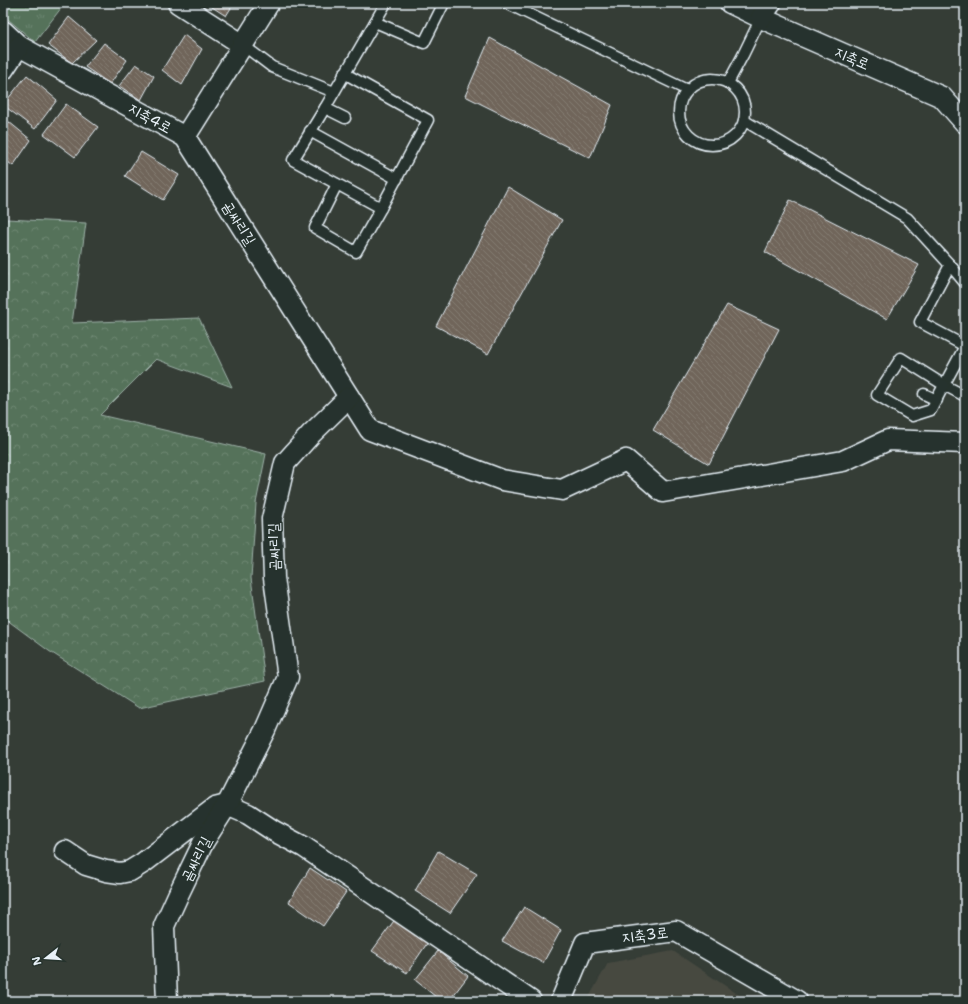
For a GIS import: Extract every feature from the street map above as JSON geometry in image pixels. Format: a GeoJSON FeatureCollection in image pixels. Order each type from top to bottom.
{"type":"FeatureCollection","features":[{"type":"Feature","properties":{"kind":"street"},"geometry":{"type":"LineString","coordinates":[[178,3],[243,45]]}},
{"type":"Feature","properties":{"kind":"street","name":"지축4로"},"geometry":{"type":"LineString","coordinates":[[3,31],[19,46],[185,137],[270,3]]}},
{"type":"Feature","properties":{"kind":"street","name":"지축로"},"geometry":{"type":"LineString","coordinates":[[730,3],[766,11],[942,97],[965,123]]}},
{"type":"Feature","properties":{"kind":"street"},"geometry":{"type":"LineString","coordinates":[[3,70],[19,46]]}},
{"type":"Feature","properties":{"kind":"street"},"geometry":{"type":"LineString","coordinates":[[942,97],[965,111]]}},
{"type":"Feature","properties":{"kind":"street","name":"곰싸리길"},"geometry":{"type":"LineString","coordinates":[[166,1001],[164,926],[178,893],[204,840],[227,804],[265,730],[288,677],[274,578],[272,519],[285,463],[311,434],[349,397],[185,137]]}},
{"type":"Feature","properties":{"kind":"street"},"geometry":{"type":"LineString","coordinates":[[349,397],[370,430],[502,480],[562,490],[626,460],[663,492],[843,462],[888,440],[965,443]]}},
{"type":"Feature","properties":{"kind":"street"},"geometry":{"type":"LineString","coordinates":[[65,851],[86,865],[120,874],[142,863],[215,808],[227,804],[248,814],[274,831],[304,847],[531,1001]]}},
{"type":"Feature","properties":{"kind":"street","name":"지축3로"},"geometry":{"type":"LineString","coordinates":[[561,1001],[585,943],[676,931],[797,1001]]}},
{"type":"Feature","properties":{"kind":"lane"},"geometry":{"type":"LineString","coordinates":[[381,208],[292,160],[325,108],[386,3]]}},
{"type":"Feature","properties":{"kind":"lane"},"geometry":{"type":"LineString","coordinates":[[375,22],[424,42],[444,3]]}},
{"type":"Feature","properties":{"kind":"lane"},"geometry":{"type":"LineString","coordinates":[[506,3],[687,90]]}},
{"type":"Feature","properties":{"kind":"lane"},"geometry":{"type":"LineString","coordinates":[[728,83],[766,11]]}},
{"type":"Feature","properties":{"kind":"lane"},"geometry":{"type":"LineString","coordinates":[[243,45],[272,67],[334,92]]}},
{"type":"Feature","properties":{"kind":"lane"},"geometry":{"type":"LineString","coordinates":[[337,184],[315,228],[356,252],[428,120],[344,74]]}},
{"type":"Feature","properties":{"kind":"lane"},"geometry":{"type":"LineString","coordinates":[[718,79],[728,83],[743,99],[745,110],[744,121],[740,130],[723,144],[712,145],[701,143],[692,138],[685,130],[680,120],[682,99],[687,90],[697,83],[718,79]]}},
{"type":"Feature","properties":{"kind":"lane"},"geometry":{"type":"LineString","coordinates":[[325,108],[345,118]]}},
{"type":"Feature","properties":{"kind":"lane"},"geometry":{"type":"LineString","coordinates":[[744,121],[907,218],[965,283]]}},
{"type":"Feature","properties":{"kind":"lane"},"geometry":{"type":"LineString","coordinates":[[310,131],[397,179]]}},
{"type":"Feature","properties":{"kind":"lane"},"geometry":{"type":"LineString","coordinates":[[950,265],[920,322],[965,346],[944,386],[936,400],[931,410],[912,416],[878,395],[901,358],[944,386],[965,396]]}},
{"type":"Feature","properties":{"kind":"lane"},"geometry":{"type":"LineString","coordinates":[[924,394],[936,400]]}},
{"type":"Feature","properties":{"kind":"shaded area"},"geometry":{"type":"Polygon","coordinates":[[[673,951],[748,1001],[587,1001],[608,963],[673,951]]]}},
{"type":"Feature","properties":{"kind":"green space"},"geometry":{"type":"Polygon","coordinates":[[[3,3],[65,3],[35,42],[3,15],[3,3]]]}},
{"type":"Feature","properties":{"kind":"green space"},"geometry":{"type":"Polygon","coordinates":[[[6,219],[86,223],[72,323],[199,318],[232,387],[156,359],[100,415],[266,454],[256,503],[251,578],[265,681],[139,708],[49,651],[3,617],[3,221],[6,219]]]}},
{"type":"Feature","properties":{"kind":"building"},"geometry":{"type":"Polygon","coordinates":[[[210,3],[234,3],[226,16],[209,5],[210,3]]]}},
{"type":"Feature","properties":{"kind":"building"},"geometry":{"type":"Polygon","coordinates":[[[69,17],[96,40],[72,63],[48,45],[69,17]]]}},
{"type":"Feature","properties":{"kind":"building"},"geometry":{"type":"Polygon","coordinates":[[[184,35],[202,49],[182,85],[162,70],[184,35]]]}},
{"type":"Feature","properties":{"kind":"building"},"geometry":{"type":"Polygon","coordinates":[[[490,38],[612,105],[590,158],[465,96],[490,38]]]}},
{"type":"Feature","properties":{"kind":"building"},"geometry":{"type":"Polygon","coordinates":[[[104,43],[127,60],[110,84],[85,67],[104,43]]]}},
{"type":"Feature","properties":{"kind":"building"},"geometry":{"type":"Polygon","coordinates":[[[136,64],[154,76],[141,100],[119,86],[136,64]]]}},
{"type":"Feature","properties":{"kind":"building"},"geometry":{"type":"Polygon","coordinates":[[[27,75],[57,100],[35,129],[3,105],[27,75]]]}},
{"type":"Feature","properties":{"kind":"building"},"geometry":{"type":"Polygon","coordinates":[[[66,104],[98,127],[75,157],[44,134],[66,104]]]}},
{"type":"Feature","properties":{"kind":"building"},"geometry":{"type":"Polygon","coordinates":[[[3,117],[31,140],[13,166],[3,158],[3,117]]]}},
{"type":"Feature","properties":{"kind":"building"},"geometry":{"type":"Polygon","coordinates":[[[141,152],[179,175],[163,200],[125,176],[141,152]]]}},
{"type":"Feature","properties":{"kind":"building"},"geometry":{"type":"Polygon","coordinates":[[[508,187],[562,220],[488,354],[436,326],[508,187]]]}},
{"type":"Feature","properties":{"kind":"building"},"geometry":{"type":"Polygon","coordinates":[[[790,200],[919,265],[887,319],[765,252],[790,200]]]}},
{"type":"Feature","properties":{"kind":"building"},"geometry":{"type":"Polygon","coordinates":[[[727,305],[779,329],[709,464],[653,430],[727,305]]]}},
{"type":"Feature","properties":{"kind":"building"},"geometry":{"type":"Polygon","coordinates":[[[438,851],[477,874],[450,913],[415,891],[438,851]]]}},
{"type":"Feature","properties":{"kind":"building"},"geometry":{"type":"Polygon","coordinates":[[[310,868],[346,892],[323,926],[289,902],[310,868]]]}},
{"type":"Feature","properties":{"kind":"building"},"geometry":{"type":"Polygon","coordinates":[[[524,907],[561,930],[543,963],[502,941],[524,907]]]}},
{"type":"Feature","properties":{"kind":"building"},"geometry":{"type":"Polygon","coordinates":[[[396,918],[428,942],[407,973],[372,951],[396,918]]]}},
{"type":"Feature","properties":{"kind":"building"},"geometry":{"type":"Polygon","coordinates":[[[438,951],[468,976],[449,1001],[441,1001],[415,980],[438,951]]]}}]}
